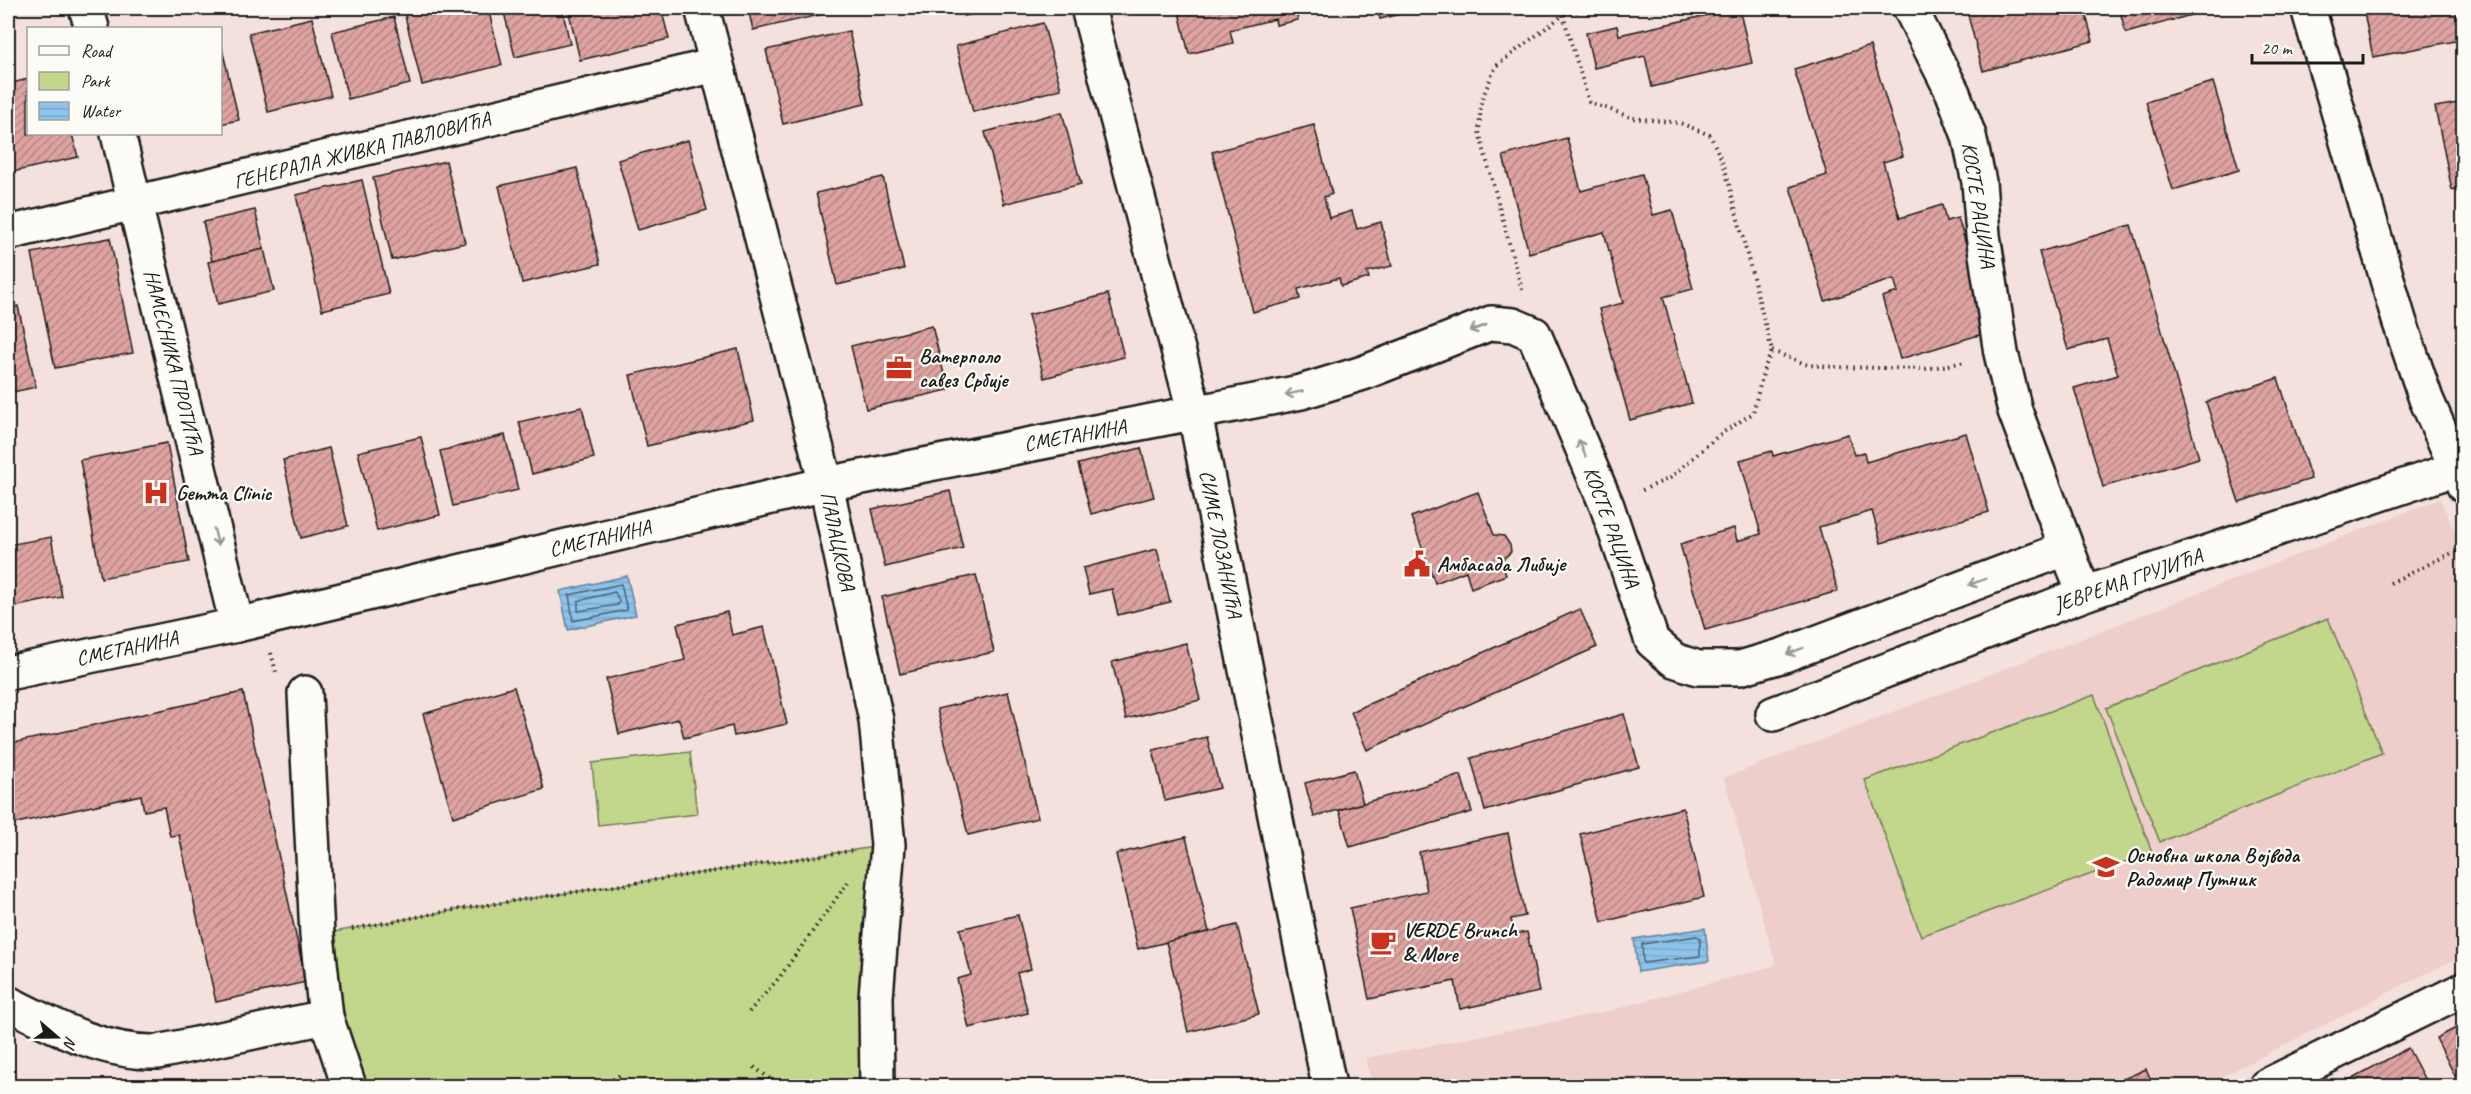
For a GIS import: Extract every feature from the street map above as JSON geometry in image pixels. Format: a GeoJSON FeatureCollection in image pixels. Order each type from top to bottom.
{"type":"FeatureCollection","features":[{"type":"Feature","properties":{"kind":"street"},"geometry":{"type":"LineString","coordinates":[[86,8],[92,27]]}},
{"type":"Feature","properties":{"kind":"street","name":"ПАЛАЦКОВА"},"geometry":{"type":"LineString","coordinates":[[702,8],[826,484],[876,720],[877,1086]]}},
{"type":"Feature","properties":{"kind":"street","name":"СИМЕ ЛОЗАНИЋА"},"geometry":{"type":"LineString","coordinates":[[1088,8],[1195,414],[1329,1086]]}},
{"type":"Feature","properties":{"kind":"street","name":"КОСТЕ РАЦИНА"},"geometry":{"type":"LineString","coordinates":[[1911,8],[1953,93],[1969,136],[1979,182],[1983,235],[2001,353],[2015,411],[2065,549],[2084,594]]}},
{"type":"Feature","properties":{"kind":"street"},"geometry":{"type":"LineString","coordinates":[[2308,8],[2399,320],[2426,399],[2459,478]]}},
{"type":"Feature","properties":{"kind":"street","name":"ГЕНЕРАЛА ЖИВКА ПАВЛОВИЋА"},"geometry":{"type":"LineString","coordinates":[[8,233],[716,64]]}},
{"type":"Feature","properties":{"kind":"street","name":"НАМЕСНИКА ПРОТИЋА"},"geometry":{"type":"LineString","coordinates":[[118,135],[250,622]]}},
{"type":"Feature","properties":{"kind":"street"},"geometry":{"type":"LineString","coordinates":[[1195,414],[1312,389],[1491,323],[1513,325],[1534,334]]}},
{"type":"Feature","properties":{"kind":"street","name":"КОСТЕ РАЦИНА"},"geometry":{"type":"LineString","coordinates":[[1534,334],[1607,506],[1652,641],[1674,660],[1698,668],[1740,668],[1784,655],[2065,549]]}},
{"type":"Feature","properties":{"kind":"street","name":"СМЕТАНИНА"},"geometry":{"type":"LineString","coordinates":[[8,673],[250,622],[826,484],[1068,435],[1195,414]]}},
{"type":"Feature","properties":{"kind":"street","name":"ЈЕВРЕМА ГРУЈИЋА"},"geometry":{"type":"LineString","coordinates":[[1773,714],[2084,594],[2459,478]]}},
{"type":"Feature","properties":{"kind":"street"},"geometry":{"type":"LineString","coordinates":[[304,693],[317,935],[326,1017],[349,1086]]}},
{"type":"Feature","properties":{"kind":"street"},"geometry":{"type":"LineString","coordinates":[[2266,1086],[2463,989]]}},
{"type":"Feature","properties":{"kind":"street"},"geometry":{"type":"LineString","coordinates":[[8,1004],[89,1040],[142,1053],[158,1052],[326,1017]]}},
{"type":"Feature","properties":{"kind":"path"},"geometry":{"type":"LineString","coordinates":[[1534,334],[1479,132],[1481,101],[1496,66],[1563,15],[1589,8]]}},
{"type":"Feature","properties":{"kind":"path"},"geometry":{"type":"LineString","coordinates":[[1563,15],[1589,102],[1633,118],[1680,123],[1710,135],[1724,165],[1772,351],[1764,369],[1753,413],[1719,435],[1670,478],[1607,506]]}},
{"type":"Feature","properties":{"kind":"path"},"geometry":{"type":"LineString","coordinates":[[1772,351],[1808,365],[1835,367],[1925,369],[1969,362]]}},
{"type":"Feature","properties":{"kind":"path"},"geometry":{"type":"LineString","coordinates":[[2390,583],[2463,547]]}},
{"type":"Feature","properties":{"kind":"path"},"geometry":{"type":"LineString","coordinates":[[250,622],[281,694],[304,693]]}},
{"type":"Feature","properties":{"kind":"path"},"geometry":{"type":"LineString","coordinates":[[317,935],[460,909],[876,847]]}},
{"type":"Feature","properties":{"kind":"path"},"geometry":{"type":"LineString","coordinates":[[749,1012],[779,978],[860,865],[876,847]]}},
{"type":"Feature","properties":{"kind":"path"},"geometry":{"type":"LineString","coordinates":[[754,1067],[780,1086]]}},
{"type":"Feature","properties":{"kind":"path"},"geometry":{"type":"LineString","coordinates":[[603,1086],[623,1073]]}},
{"type":"Feature","properties":{"kind":"shaded area","name":"Основна школа Војвода Радомир Путник"},"geometry":{"type":"Polygon","coordinates":[[[2440,499],[2464,551],[2463,955],[2203,1086],[1372,1086],[1366,1058],[1609,1011],[1776,965],[1724,778],[2440,499]]]}},
{"type":"Feature","properties":{"kind":"green space"},"geometry":{"type":"Polygon","coordinates":[[[2328,618],[2382,753],[2160,842],[2106,708],[2328,618]]]}},
{"type":"Feature","properties":{"kind":"green space"},"geometry":{"type":"Polygon","coordinates":[[[2094,695],[2152,852],[1921,936],[1865,780],[2094,695]]]}},
{"type":"Feature","properties":{"kind":"green space"},"geometry":{"type":"Polygon","coordinates":[[[690,752],[697,814],[598,825],[592,763],[690,752]]]}},
{"type":"Feature","properties":{"kind":"green space"},"geometry":{"type":"Polygon","coordinates":[[[888,845],[877,1086],[349,1086],[317,935],[460,909],[888,845]]]}},
{"type":"Feature","properties":{"kind":"water"},"geometry":{"type":"Polygon","coordinates":[[[627,576],[636,615],[568,630],[560,591],[627,576]]]}},
{"type":"Feature","properties":{"kind":"water"},"geometry":{"type":"Polygon","coordinates":[[[1705,928],[1709,961],[1638,972],[1634,939],[1705,928]]]}},
{"type":"Feature","properties":{"kind":"building"},"geometry":{"type":"Polygon","coordinates":[[[403,8],[488,8],[502,65],[422,85],[403,8]]]}},
{"type":"Feature","properties":{"kind":"building"},"geometry":{"type":"Polygon","coordinates":[[[503,8],[562,8],[570,44],[515,57],[503,8]]]}},
{"type":"Feature","properties":{"kind":"building"},"geometry":{"type":"Polygon","coordinates":[[[568,8],[661,8],[669,39],[580,60],[568,8]]]}},
{"type":"Feature","properties":{"kind":"building"},"geometry":{"type":"Polygon","coordinates":[[[748,8],[837,8],[837,11],[753,30],[748,8]]]}},
{"type":"Feature","properties":{"kind":"building"},"geometry":{"type":"Polygon","coordinates":[[[962,8],[1003,8],[964,16],[962,8]]]}},
{"type":"Feature","properties":{"kind":"building"},"geometry":{"type":"Polygon","coordinates":[[[1178,8],[1303,8],[1296,9],[1298,20],[1276,25],[1275,19],[1230,30],[1233,43],[1189,54],[1178,8]]]}},
{"type":"Feature","properties":{"kind":"building"},"geometry":{"type":"Polygon","coordinates":[[[1377,8],[1424,8],[1380,19],[1377,8]]]}},
{"type":"Feature","properties":{"kind":"building"},"geometry":{"type":"Polygon","coordinates":[[[1739,8],[1752,63],[1652,87],[1645,56],[1594,68],[1586,33],[1617,26],[1619,35],[1739,8]]]}},
{"type":"Feature","properties":{"kind":"building"},"geometry":{"type":"Polygon","coordinates":[[[1966,8],[2084,8],[2093,41],[1983,71],[1966,8]]]}},
{"type":"Feature","properties":{"kind":"building"},"geometry":{"type":"Polygon","coordinates":[[[2119,8],[2201,8],[2202,12],[2126,33],[2119,8]]]}},
{"type":"Feature","properties":{"kind":"building"},"geometry":{"type":"Polygon","coordinates":[[[2363,8],[2455,8],[2461,40],[2373,57],[2363,8]]]}},
{"type":"Feature","properties":{"kind":"building"},"geometry":{"type":"Polygon","coordinates":[[[394,17],[410,84],[348,99],[332,32],[394,17]]]}},
{"type":"Feature","properties":{"kind":"building"},"geometry":{"type":"Polygon","coordinates":[[[312,18],[331,96],[268,112],[249,33],[312,18]]]}},
{"type":"Feature","properties":{"kind":"building"},"geometry":{"type":"Polygon","coordinates":[[[1043,23],[1061,89],[973,112],[956,46],[1043,23]]]}},
{"type":"Feature","properties":{"kind":"building"},"geometry":{"type":"Polygon","coordinates":[[[849,31],[865,104],[783,124],[766,50],[849,31]]]}},
{"type":"Feature","properties":{"kind":"building"},"geometry":{"type":"Polygon","coordinates":[[[1870,46],[1903,156],[1883,162],[1900,218],[1942,205],[1946,221],[1958,218],[1992,331],[1900,359],[1882,297],[1898,292],[1894,279],[1825,301],[1790,187],[1827,175],[1794,69],[1870,46]]]}},
{"type":"Feature","properties":{"kind":"building"},"geometry":{"type":"Polygon","coordinates":[[[222,48],[239,120],[222,124],[222,48]]]}},
{"type":"Feature","properties":{"kind":"building"},"geometry":{"type":"Polygon","coordinates":[[[27,79],[27,135],[72,135],[78,157],[8,173],[8,84],[27,79]]]}},
{"type":"Feature","properties":{"kind":"building"},"geometry":{"type":"Polygon","coordinates":[[[2213,82],[2239,170],[2173,190],[2146,102],[2213,82]]]}},
{"type":"Feature","properties":{"kind":"building"},"geometry":{"type":"Polygon","coordinates":[[[2464,102],[2464,187],[2452,190],[2435,107],[2464,102]]]}},
{"type":"Feature","properties":{"kind":"building"},"geometry":{"type":"Polygon","coordinates":[[[1062,112],[1081,184],[1004,204],[985,132],[1062,112]]]}},
{"type":"Feature","properties":{"kind":"building"},"geometry":{"type":"Polygon","coordinates":[[[1314,125],[1332,194],[1324,197],[1329,218],[1352,211],[1357,229],[1381,222],[1392,266],[1367,272],[1369,278],[1341,286],[1339,278],[1298,289],[1300,299],[1253,312],[1212,152],[1314,125]]]}},
{"type":"Feature","properties":{"kind":"building"},"geometry":{"type":"Polygon","coordinates":[[[1567,138],[1581,191],[1642,174],[1653,215],[1672,210],[1693,289],[1663,297],[1692,403],[1630,420],[1599,309],[1623,303],[1604,232],[1529,253],[1503,156],[1567,138]]]}},
{"type":"Feature","properties":{"kind":"building"},"geometry":{"type":"Polygon","coordinates":[[[688,140],[707,210],[638,230],[618,160],[688,140]]]}},
{"type":"Feature","properties":{"kind":"building"},"geometry":{"type":"Polygon","coordinates":[[[446,161],[465,243],[392,260],[373,178],[446,161]]]}},
{"type":"Feature","properties":{"kind":"building"},"geometry":{"type":"Polygon","coordinates":[[[577,168],[600,264],[522,283],[499,186],[577,168]]]}},
{"type":"Feature","properties":{"kind":"building"},"geometry":{"type":"Polygon","coordinates":[[[883,177],[904,269],[837,285],[816,193],[883,177]]]}},
{"type":"Feature","properties":{"kind":"building"},"geometry":{"type":"Polygon","coordinates":[[[362,180],[389,294],[322,310],[296,195],[362,180]]]}},
{"type":"Feature","properties":{"kind":"building"},"geometry":{"type":"Polygon","coordinates":[[[255,210],[264,249],[212,261],[203,222],[255,210]]]}},
{"type":"Feature","properties":{"kind":"building"},"geometry":{"type":"Polygon","coordinates":[[[2131,225],[2199,458],[2103,487],[2074,388],[2118,375],[2107,339],[2068,350],[2039,252],[2131,225]]]}},
{"type":"Feature","properties":{"kind":"building"},"geometry":{"type":"Polygon","coordinates":[[[110,238],[133,353],[55,368],[32,253],[110,238]]]}},
{"type":"Feature","properties":{"kind":"building"},"geometry":{"type":"Polygon","coordinates":[[[264,249],[274,291],[218,304],[208,262],[264,249]]]}},
{"type":"Feature","properties":{"kind":"building"},"geometry":{"type":"Polygon","coordinates":[[[1108,294],[1124,357],[1044,378],[1028,315],[1108,294]]]}},
{"type":"Feature","properties":{"kind":"building"},"geometry":{"type":"Polygon","coordinates":[[[18,306],[36,387],[8,393],[8,309],[18,306]]]}},
{"type":"Feature","properties":{"kind":"building","name":"Ватерполо савез Србије"},"geometry":{"type":"Polygon","coordinates":[[[932,326],[948,390],[866,409],[851,346],[932,326]]]}},
{"type":"Feature","properties":{"kind":"building"},"geometry":{"type":"Polygon","coordinates":[[[738,349],[754,420],[647,446],[630,375],[738,349]]]}},
{"type":"Feature","properties":{"kind":"building"},"geometry":{"type":"Polygon","coordinates":[[[2278,378],[2311,479],[2239,502],[2206,402],[2278,378]]]}},
{"type":"Feature","properties":{"kind":"building"},"geometry":{"type":"Polygon","coordinates":[[[582,407],[594,458],[532,474],[519,422],[582,407]]]}},
{"type":"Feature","properties":{"kind":"building"},"geometry":{"type":"Polygon","coordinates":[[[1966,433],[1989,512],[1881,543],[1872,511],[1819,527],[1838,591],[1705,630],[1680,544],[1734,528],[1737,541],[1761,534],[1740,460],[1772,451],[1773,456],[1848,434],[1854,455],[1864,452],[1866,462],[1966,433]]]}},
{"type":"Feature","properties":{"kind":"building"},"geometry":{"type":"Polygon","coordinates":[[[505,435],[518,490],[453,506],[440,451],[505,435]]]}},
{"type":"Feature","properties":{"kind":"building"},"geometry":{"type":"Polygon","coordinates":[[[421,437],[440,515],[377,531],[358,452],[421,437]]]}},
{"type":"Feature","properties":{"kind":"building"},"geometry":{"type":"Polygon","coordinates":[[[167,443],[189,562],[101,578],[80,460],[167,443]]]}},
{"type":"Feature","properties":{"kind":"building"},"geometry":{"type":"Polygon","coordinates":[[[329,448],[348,526],[301,538],[283,460],[329,448]]]}},
{"type":"Feature","properties":{"kind":"building"},"geometry":{"type":"Polygon","coordinates":[[[1141,448],[1154,497],[1091,514],[1078,464],[1141,448]]]}},
{"type":"Feature","properties":{"kind":"building"},"geometry":{"type":"Polygon","coordinates":[[[950,491],[963,548],[885,567],[872,509],[950,491]]]}},
{"type":"Feature","properties":{"kind":"building"},"geometry":{"type":"Polygon","coordinates":[[[1478,492],[1494,535],[1504,536],[1510,545],[1511,552],[1501,561],[1506,575],[1471,588],[1466,571],[1435,583],[1411,517],[1478,492]]]}},
{"type":"Feature","properties":{"kind":"building"},"geometry":{"type":"Polygon","coordinates":[[[51,537],[62,597],[8,608],[8,545],[51,537]]]}},
{"type":"Feature","properties":{"kind":"building"},"geometry":{"type":"Polygon","coordinates":[[[1157,549],[1170,602],[1118,615],[1112,589],[1089,594],[1083,568],[1157,549]]]}},
{"type":"Feature","properties":{"kind":"building"},"geometry":{"type":"Polygon","coordinates":[[[976,575],[994,652],[900,674],[882,597],[976,575]]]}},
{"type":"Feature","properties":{"kind":"building"},"geometry":{"type":"Polygon","coordinates":[[[1580,609],[1597,647],[1367,750],[1351,712],[1580,609]]]}},
{"type":"Feature","properties":{"kind":"building"},"geometry":{"type":"Polygon","coordinates":[[[727,612],[732,635],[764,627],[787,724],[734,736],[732,726],[684,738],[679,719],[619,734],[606,679],[685,660],[677,624],[727,612]]]}},
{"type":"Feature","properties":{"kind":"building"},"geometry":{"type":"Polygon","coordinates":[[[1186,643],[1200,700],[1126,719],[1112,662],[1186,643]]]}},
{"type":"Feature","properties":{"kind":"building"},"geometry":{"type":"Polygon","coordinates":[[[514,687],[544,789],[453,817],[423,714],[514,687]]]}},
{"type":"Feature","properties":{"kind":"building"},"geometry":{"type":"Polygon","coordinates":[[[243,692],[306,982],[216,1002],[179,835],[170,836],[164,807],[144,811],[141,795],[8,825],[8,744],[243,692]]]}},
{"type":"Feature","properties":{"kind":"building"},"geometry":{"type":"Polygon","coordinates":[[[1008,692],[1038,818],[968,835],[937,709],[1008,692]]]}},
{"type":"Feature","properties":{"kind":"building"},"geometry":{"type":"Polygon","coordinates":[[[1624,714],[1639,767],[1485,811],[1471,758],[1624,714]]]}},
{"type":"Feature","properties":{"kind":"building"},"geometry":{"type":"Polygon","coordinates":[[[1207,737],[1220,788],[1165,801],[1153,750],[1207,737]]]}},
{"type":"Feature","properties":{"kind":"building"},"geometry":{"type":"Polygon","coordinates":[[[1354,770],[1363,803],[1314,817],[1305,783],[1354,770]]]}},
{"type":"Feature","properties":{"kind":"building"},"geometry":{"type":"Polygon","coordinates":[[[1461,775],[1472,812],[1350,847],[1339,810],[1461,775]]]}},
{"type":"Feature","properties":{"kind":"building"},"geometry":{"type":"Polygon","coordinates":[[[1683,808],[1704,897],[1602,922],[1580,834],[1683,808]]]}},
{"type":"Feature","properties":{"kind":"building"},"geometry":{"type":"Polygon","coordinates":[[[1508,833],[1525,916],[1511,919],[1514,934],[1527,932],[1539,992],[1460,1009],[1455,981],[1369,999],[1350,908],[1427,891],[1419,852],[1508,833]]]}},
{"type":"Feature","properties":{"kind":"building"},"geometry":{"type":"Polygon","coordinates":[[[1186,837],[1209,932],[1138,949],[1116,854],[1186,837]]]}},
{"type":"Feature","properties":{"kind":"building"},"geometry":{"type":"Polygon","coordinates":[[[1018,915],[1031,969],[1017,973],[1028,1013],[969,1028],[957,979],[971,975],[960,929],[1018,915]]]}},
{"type":"Feature","properties":{"kind":"building"},"geometry":{"type":"Polygon","coordinates":[[[1237,925],[1259,1014],[1188,1032],[1166,942],[1237,925]]]}},
{"type":"Feature","properties":{"kind":"building"},"geometry":{"type":"Polygon","coordinates":[[[2464,1024],[2464,1086],[2460,1086],[2436,1038],[2464,1024]]]}},
{"type":"Feature","properties":{"kind":"building"},"geometry":{"type":"Polygon","coordinates":[[[2408,1048],[2428,1086],[2344,1086],[2342,1084],[2408,1048]]]}},
{"type":"Feature","properties":{"kind":"building"},"geometry":{"type":"Polygon","coordinates":[[[2146,1069],[2154,1086],[2108,1086],[2146,1069]]]}},
{"type":"Feature","properties":{"kind":"place","name":"Ватерполо савез Србије"},"geometry":{"type":"Point","coordinates":[899,368]}},
{"type":"Feature","properties":{"kind":"place","name":"Gemma Clinic"},"geometry":{"type":"Point","coordinates":[156,493]}},
{"type":"Feature","properties":{"kind":"place","name":"Амбасада Либије"},"geometry":{"type":"Point","coordinates":[1417,564]}},
{"type":"Feature","properties":{"kind":"place","name":"Основна школа Војвода Радомир Путник"},"geometry":{"type":"Point","coordinates":[2106,867]}},
{"type":"Feature","properties":{"kind":"place","name":"VERDE Brunch & More"},"geometry":{"type":"Point","coordinates":[1383,942]}}]}
